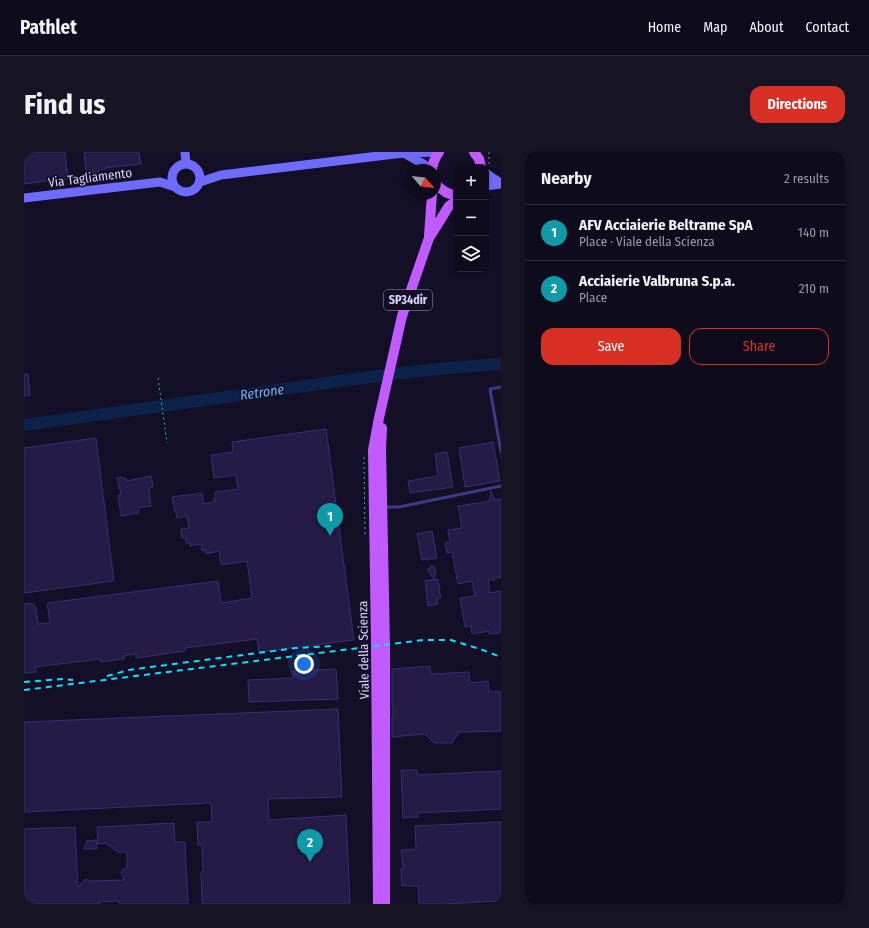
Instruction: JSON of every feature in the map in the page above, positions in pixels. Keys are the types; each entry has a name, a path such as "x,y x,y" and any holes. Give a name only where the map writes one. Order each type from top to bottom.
{"main road":[{"path":"432,164 439,152"},
{"path":"441,190 453,195"},
{"name":"SP34dir","path":"429,238 432,200"},
{"name":"SP34dir","path":"429,238 449,206 453,203"},
{"name":"Viale della Scienza","path":"382,903 373,450 402,316 429,238"},
{"name":"Viale della Scienza","path":"382,903 385,641 381,448 384,396"}],"street":[{"path":"160,182 182,166 185,152"},
{"path":"175,187 172,176 174,171 182,166 191,165 195,168 200,178 403,153 439,152"},
{"path":"403,153 423,164"},
{"path":"482,162 494,180 501,183"},
{"name":"Via Tagliamento","path":"24,198 160,182 187,192 196,188 200,178"},
{"path":"489,185 501,183"}],"lane":[{"path":"501,387 490,389 501,452"},
{"path":"382,508 399,507 501,486"}],"path":[{"path":"482,162 489,163 489,152"},
{"path":"158,378 167,443"}],"building":[{"path":"24,152 65,152 68,178 24,184"},
{"path":"84,152 139,152 141,164 105,168 106,169 98,170 99,172 93,173 93,171 86,172"},
{"path":"28,374 30,395 24,396 24,375"},
{"path":"326,429 354,640 259,652 257,639 185,648 185,651 136,658 136,654 124,656 124,659 101,662 100,659 35,667 36,672 24,673 24,604 32,603 34,605 36,608 38,624 50,623 47,603 218,581 221,603 252,598 247,561 221,565 219,551 206,554 205,550 202,551 201,544 190,546 190,543 186,543 186,538 182,538 181,529 189,528 187,516 177,518 172,497 202,493 204,504 214,502 214,498 216,498 215,492 238,489 236,475 214,478 212,464 211,455 233,452 232,442"},
{"path":"96,438 114,581 24,593 24,448"},
{"path":"493,442 500,481 465,487 459,448"},
{"path":"447,452 453,487 410,493 408,481 438,476 435,454"},
{"path":"151,476 153,487 149,488 151,506 138,508 139,513 121,516 118,495 121,495 117,478 123,477 124,479 126,478 127,481"},
{"path":"491,491 495,500 501,499 501,577 494,578 495,580 488,580 490,593 501,591 501,628 500,633 489,634 489,631 472,634 471,626 465,627 460,598 475,596 472,581 458,584 452,552 447,553 445,543 450,542 448,530 462,528 458,506 490,501"},
{"path":"432,531 437,558 422,560 417,534"},
{"path":"431,566 435,567 436,570 434,579 428,571"},
{"path":"438,579 441,598 437,599 438,604 428,606 425,581"},
{"path":"430,666 431,674 469,672 470,683 488,681 489,692 501,691 501,731 459,732 452,743 434,743 425,734 392,737 392,669"},
{"path":"336,669 338,699 249,702 248,680 293,678 293,671"},
{"path":"338,709 342,797 268,799 269,820 346,815 350,904 202,904 202,845 198,845 197,822 212,822 211,803 24,812 24,722"},
{"path":"401,770 417,770 417,775 501,771 501,809 418,813 418,817 403,818"},
{"path":"501,822 501,901 419,904 418,886 402,886 401,869 403,869 401,850 416,849 415,826"},
{"path":"174,823 175,842 185,842 188,904 119,904 119,901 99,902 99,904 24,904 24,829 75,827 78,887 86,879 89,881 124,880 121,872 127,868 127,852 117,852 112,847 107,845 107,843 98,844 97,827"},
{"path":"87,840 96,840 97,849 84,849"}],"waterway":[{"name":"Retrone","path":"24,425 375,376 501,364"}],"railway":[{"path":"24,690 423,640 451,640 501,657"},
{"path":"107,676 129,670 151,667 296,648 333,646"},
{"path":"24,682 62,679 73,680"}],"place":[{"name":"AFV Acciaierie Beltrame SpA","path":"330,536"},
{"name":"Acciaierie Valbruna S.p.a.","path":"310,862"}]}
